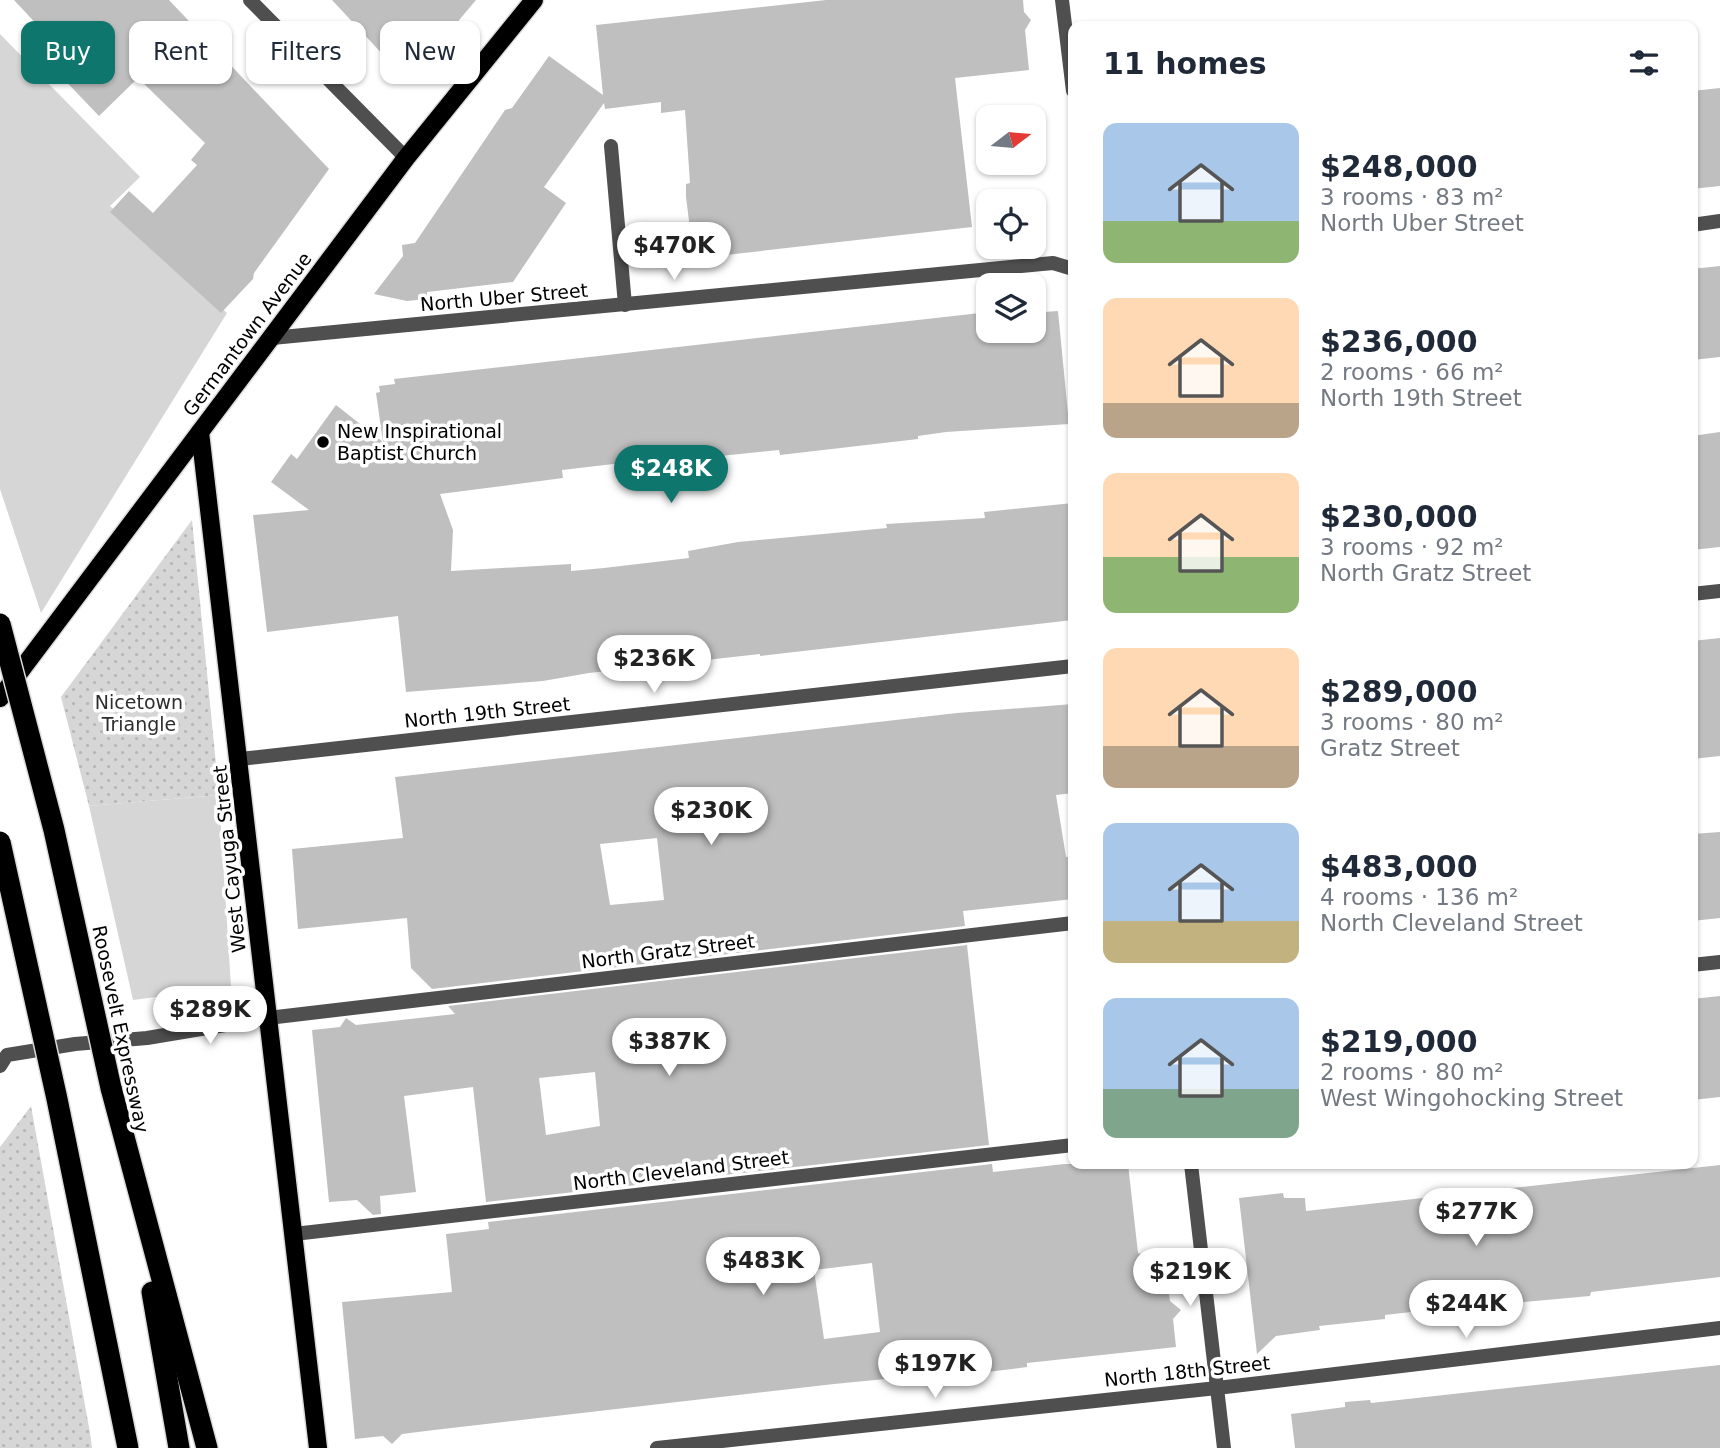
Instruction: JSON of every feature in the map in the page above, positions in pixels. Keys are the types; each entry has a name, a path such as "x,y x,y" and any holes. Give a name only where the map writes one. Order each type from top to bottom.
{"highway":[{"name":"Roosevelt Expressway","path":"0,624 54,830 111,1087 179,1448"},
{"path":"0,842 57,1099 128,1448"},
{"path":"111,1087 207,1448"}],"main road":[{"name":"Germantown Avenue","path":"0,698 405,158 534,0"},
{"name":"West Cayuga Street","path":"200,432 318,1448"}],"street":[{"path":"250,0 405,158"},
{"path":"1062,0 1068,50"},
{"path":"611,146 625,305"},
{"path":"1698,224 1720,221"},
{"name":"North Uber Street","path":"272,338 1053,263 1068,268"},
{"path":"1698,593 1720,591"},
{"name":"North 19th Street","path":"240,759 1068,667"},
{"name":"North Gratz Street","path":"0,1066 7,1055 75,1044 147,1038 268,1018 1068,924"},
{"path":"1698,964 1720,962"},
{"name":"North Cleveland Street","path":"294,1234 1068,1146"},
{"path":"1193,1169 1224,1448"},
{"name":"North 18th Street","path":"657,1448 770,1441 1720,1328"}],"green space":[{"path":"0,34 21,55 21,84 49,84 140,177 110,206 227,313 41,613 0,489"},
{"name":"Nicetown Triangle","path":"192,520 219,795 89,806 61,697"},
{"path":"219,795 231,987 133,1000 89,806"},
{"path":"31,1106 92,1448 0,1448 0,1147"}],"building":[{"path":"14,0 169,0 189,21 129,21 129,84 132,84 99,116 68,84 115,84 115,21 34,21"},
{"path":"332,0 476,0 458,21 380,21 380,51 366,36 366,21 352,21"},
{"path":"826,0 1023,0 1024,12 1031,20 1025,30 1029,70 955,78 972,227 708,257 707,251 693,253 686,197 686,184 690,183 685,110 661,113 661,102 605,109 604,103 544,187 566,203 513,282 427,292 427,299 407,301 374,294 403,256 402,245 415,243 505,110 512,108 549,56 603,95 596,25"},
{"path":"232,67 329,169 254,273 253,279 221,313 110,212 129,191 153,213 197,165 191,160 205,143 144,84 232,84"},
{"path":"1720,88 1720,186 1698,188 1698,90"},
{"path":"1720,266 1720,357 1698,359 1698,268"},
{"path":"1058,311 1068,424 946,432 918,436 918,439 780,455 779,450 720,456 720,460 699,465 642,472 641,465 623,467 622,463 562,470 563,478 440,494 453,530 451,571 571,564 571,571 604,568 689,558 688,551 738,542 887,528 886,524 985,518 984,512 1068,504 1068,621 589,673 543,681 406,692 398,616 267,632 253,515 309,510 271,482 291,454 297,459 336,405 383,442 376,393 380,392 379,386 395,384 394,379 976,313 976,343 1046,343 1046,312"},
{"path":"1720,432 1720,547 1698,549 1698,435"},
{"path":"1720,638 1720,756 1698,758 1698,640"},
{"path":"1068,704 1068,794 1056,795 1068,857 1068,900 963,911 965,926 432,989 411,968 407,918 298,929 292,849 403,838 395,777 957,713","holes":["657,838 664,900 610,905 600,844"]},
{"path":"1720,832 1720,918 1698,920 1698,834"},
{"path":"967,945 989,1145 486,1202 473,1087 404,1096 416,1192 380,1196 381,1214 373,1215 357,1200 329,1202 312,1030 340,1027 346,1018 356,1025 455,1014 448,1006","holes":["595,1072 600,1126 546,1135 539,1078"]},
{"path":"1720,996 1720,1097 1698,1099 1698,998"},
{"path":"992,1164 993,1172 1064,1164 1068,1164 1068,1169 1129,1169 1138,1253 1164,1262 1170,1301 1181,1310 1173,1319 1176,1347 1027,1363 1027,1367 979,1373 978,1370 834,1384 434,1430 402,1434 392,1444 383,1436 355,1439 342,1302 452,1292 446,1234 489,1229 488,1222","holes":["872,1263 880,1332 824,1339 814,1270"]},
{"path":"1720,1165 1720,1277 1591,1292 1590,1296 1385,1315 1385,1319 1319,1326 1320,1330 1276,1336 1257,1354 1239,1198 1283,1193 1284,1198 1305,1198 1306,1211"},
{"path":"1720,1365 1720,1448 1295,1448 1291,1414 1345,1407 1345,1402 1370,1400 1371,1403"}],"place":[{"name":"New Inspirational Baptist Church","path":"323,442"}]}
